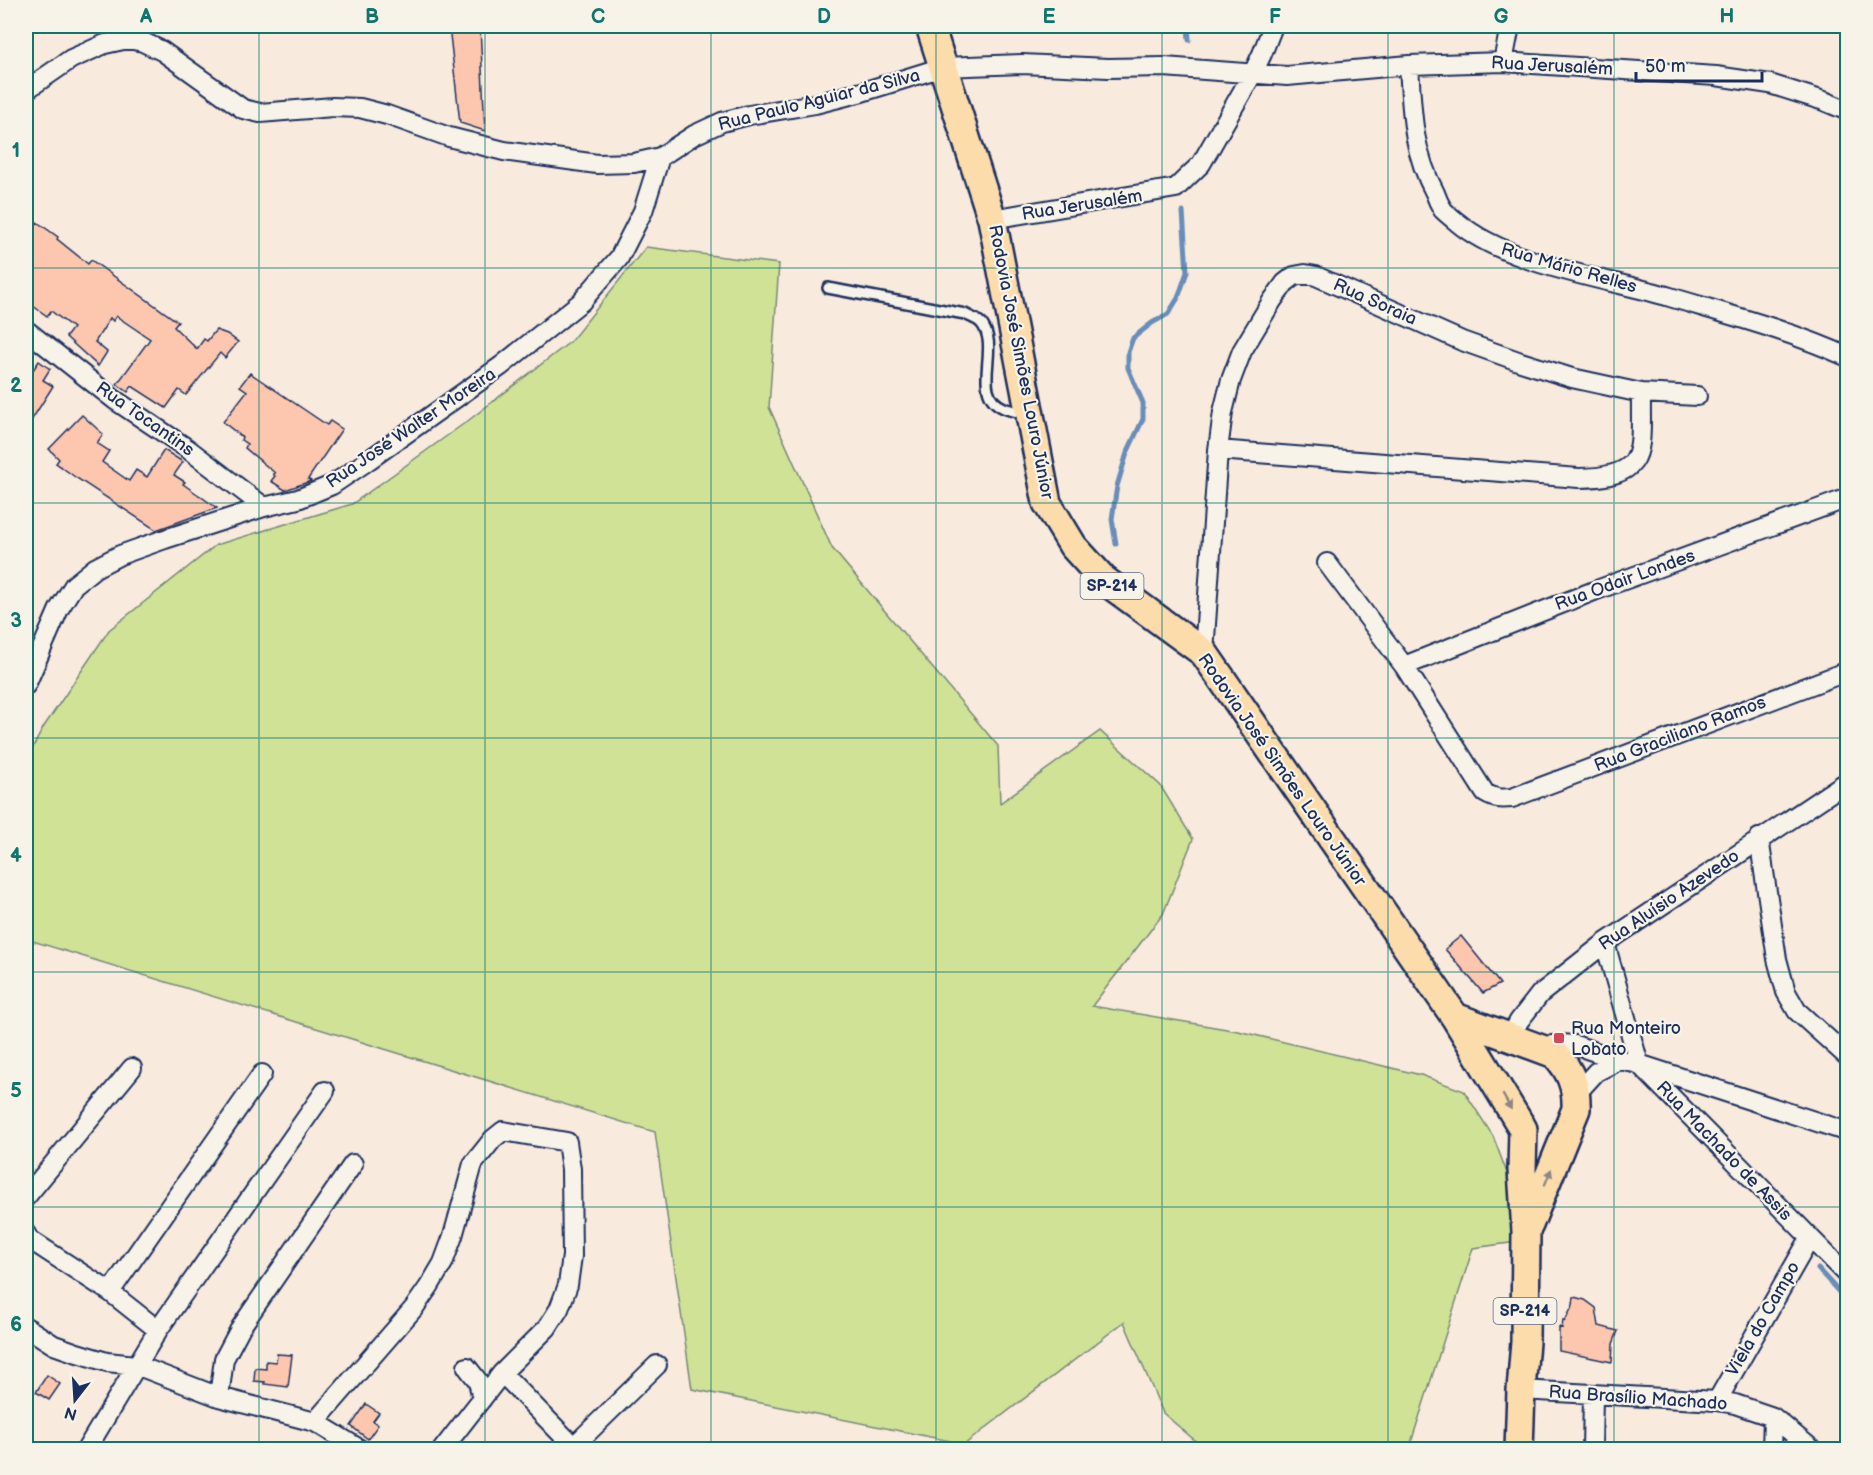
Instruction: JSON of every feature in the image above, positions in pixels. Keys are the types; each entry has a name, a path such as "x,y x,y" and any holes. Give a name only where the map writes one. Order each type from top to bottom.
{"main road":[{"name":"Rodovia José Simões Louro Júnior","path":"932,29 992,219 1047,503 1073,546 1104,580 1204,654 1455,1017 1523,1129"},
{"path":"1455,1017 1539,1047 1555,1054 1565,1065 1572,1079 1576,1102 1567,1124 1558,1132 1548,1136 1523,1129"},
{"path":"1492,1076 1499,1056 1510,1038"},
{"name":"SP-214","path":"1526,1232 1576,1102"},
{"name":"SP-214","path":"1519,1449 1525,1342 1526,1232 1522,1170 1523,1129"}],"street":[{"path":"1252,73 1273,26"},
{"path":"1503,62 1510,26"},
{"name":"Rua Paulo Aguiar da Silva","path":"26,90 71,59 105,44 128,39 144,42 162,51 243,109 260,113 333,107 360,108 449,137 504,151 597,164 634,164 660,157 694,135 722,122 815,104 943,67"},
{"name":"Rua Jerusalém","path":"943,67 1022,64 1108,68 1164,67 1287,76 1409,65 1503,62 1716,76 1770,84 1848,111"},
{"name":"Rua Mário Relles","path":"1409,65 1412,128 1419,159 1444,210 1469,232 1494,246 1539,262 1712,310 1789,334 1848,357"},
{"name":"Rua Jerusalém","path":"992,219 1176,188 1201,164 1252,73"},
{"name":"Rua José Walter Moreira","path":"26,685 60,609 74,585 95,568 120,555 264,507 298,499 332,485 501,366 581,302 619,258 643,211 660,157"},
{"name":"Rua Soraia","path":"1204,654 1218,450 1223,412 1231,380 1242,351 1272,301 1285,283 1294,276 1305,274 1316,276 1462,341 1572,378 1641,393 1697,396"},
{"name":"Rua Tocantins","path":"26,330 115,400 188,449 264,507"},
{"path":"1218,450 1598,478 1626,470 1634,462 1638,454 1641,393"},
{"name":"Rua Odair Londes","path":"1404,666 1594,591 1848,498"},
{"path":"1327,563 1404,666"},
{"name":"Rua Graciliano Ramos","path":"1404,666 1485,792 1494,798 1502,799 1512,798 1848,671"},
{"name":"Rua Aluísio Azevedo","path":"1510,1038 1519,1021 1540,994 1605,943 1759,838 1848,781"},
{"path":"1759,838 1777,959 1786,992 1797,1011 1848,1057"},
{"name":"Rua Machado de Assis","path":"1605,943 1639,1064 1848,1276"},
{"path":"1539,1047 1560,1044 1575,1045 1848,1132"},
{"path":"1576,1102 1596,1072 1619,1060"},
{"path":"26,1197 132,1068"},
{"path":"110,1292 262,1074"},
{"path":"86,1449 158,1329 325,1091"},
{"path":"315,1422 414,1308 430,1285 443,1263 453,1236 473,1164 493,1139 503,1131 567,1142 571,1169 572,1256 568,1285 559,1309 547,1328 502,1373 442,1449"},
{"path":"219,1397 224,1359 240,1327 352,1164"},
{"path":"26,1234 29,1239 110,1292 158,1329"},
{"name":"Viela do Campo","path":"1717,1401 1810,1238"},
{"path":"26,1327 54,1345 74,1352 107,1362 136,1365 219,1397 315,1422 361,1449"},
{"path":"502,1373 576,1448 657,1365"},
{"path":"467,1367 478,1381 482,1399"},
{"name":"Rua Brasílio Machado","path":"1521,1389 1735,1404 1773,1418 1813,1449"},
{"path":"1592,1449 1593,1395"},
{"path":"1772,1449 1773,1418"}],"lane":[{"path":"828,288 965,314 980,321 988,334 987,387 994,402 1005,409 1030,414"}],"green space":[{"path":"646,247 779,264 769,407 832,548 998,746 1000,803 1100,731 1160,785 1193,839 1163,914 1092,1006 1238,1031 1421,1075 1464,1091 1493,1136 1516,1197 1517,1242 1473,1248 1409,1449 1205,1449 1163,1413 1124,1322 965,1444 692,1389 655,1132 26,939 26,761 43,728 109,630 216,545 352,504 469,420 570,342"}],"building":[{"path":"449,26 480,26 485,131 460,123"},
{"path":"37,222 88,264 91,260 178,322 174,327 197,349 204,339 207,341 216,330 238,342 225,358 220,353 186,395 179,390 166,408 132,386 128,392 117,384 150,339 116,316 113,321 110,318 95,342 107,352 98,366 66,337 73,328 51,311 47,316 33,306 26,316 26,238"},
{"path":"39,361 50,369 43,380 53,386 26,429 26,366 33,370"},
{"path":"250,373 327,425 330,421 342,429 308,479 311,481 285,490 271,481 275,473 245,448 247,444 241,440 242,437 223,422 247,391 240,386"},
{"path":"82,415 103,434 97,443 109,451 102,462 129,481 136,470 147,477 164,450 183,462 174,475 217,508 156,530 75,477 56,463 59,459 49,449"},
{"path":"1461,936 1500,984 1483,993 1445,949"},
{"path":"1574,1297 1585,1300 1596,1308 1599,1326 1618,1331 1613,1344 1612,1362 1559,1351 1559,1327 1562,1328 1563,1320 1565,1321 1573,1305"},
{"path":"277,1354 292,1355 288,1387 254,1381 255,1368 266,1369 266,1361 276,1362"},
{"path":"47,1375 60,1384 49,1400 36,1392"},
{"path":"366,1404 379,1413 373,1421 378,1425 368,1439 351,1426"}],"waterway":[{"path":"1188,26 1189,40"},
{"path":"1116,544 1112,519 1117,486 1127,453 1143,419 1143,403 1128,368 1128,352 1133,338 1168,314 1178,298 1187,272 1183,212"},
{"path":"1818,1269 1848,1302"}],"place":[{"name":"Rua Monteiro Lobato","path":"1559,1038"}]}
